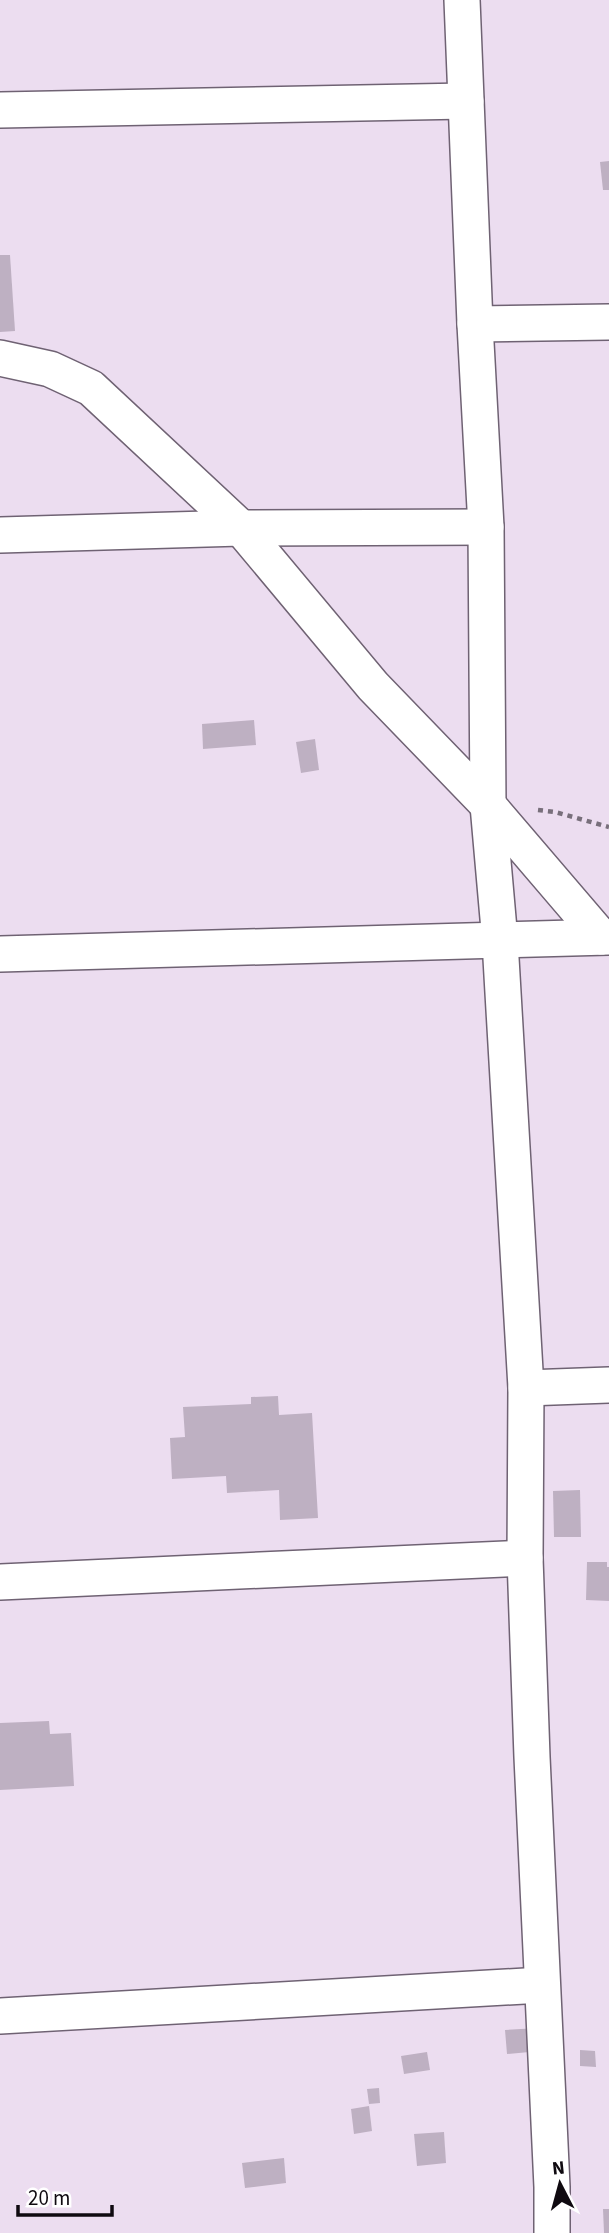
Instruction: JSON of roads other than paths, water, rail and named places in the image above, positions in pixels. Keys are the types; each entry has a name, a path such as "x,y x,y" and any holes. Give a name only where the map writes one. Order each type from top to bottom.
{"street":[{"path":"462,0 486,527 488,806 500,941 526,1388 525,1558 552,2233"},
{"path":"0,110 466,101"},
{"path":"475,324 609,322"},
{"path":"0,358 50,369 91,388 241,528 373,686 488,806 605,937"},
{"path":"0,535 241,528 486,527"},
{"path":"0,954 605,937"},
{"path":"526,1388 609,1385"},
{"path":"0,1583 525,1558"},
{"path":"0,2017 542,1985"}]}
